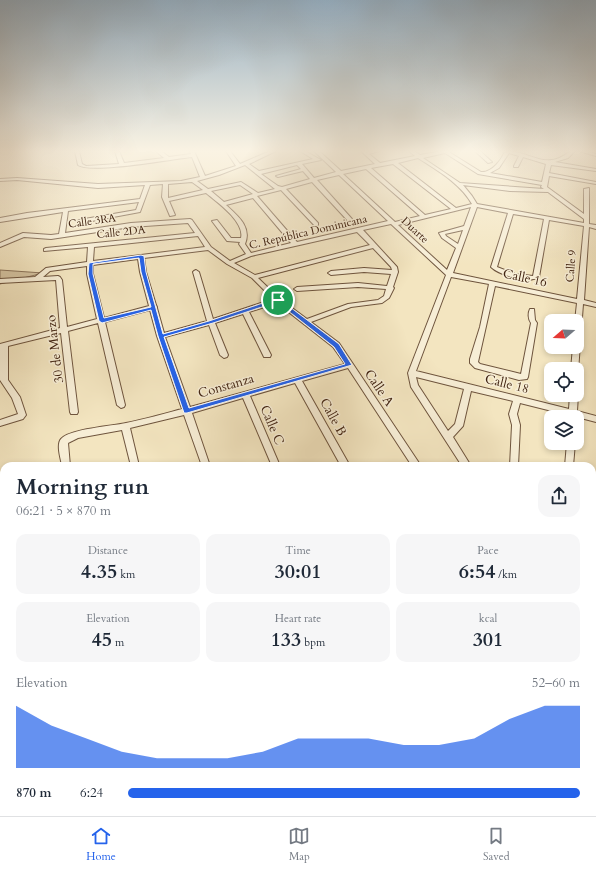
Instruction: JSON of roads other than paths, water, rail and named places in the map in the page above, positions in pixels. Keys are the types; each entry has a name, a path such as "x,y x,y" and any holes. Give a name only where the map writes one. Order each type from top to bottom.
{"street":[{"path":"81,221 138,211 146,189"},
{"path":"165,189 166,200 172,215"},
{"path":"205,189 233,214 244,232 242,245 249,255"},
{"path":"166,200 215,189"},
{"path":"249,189 256,195 295,244"},
{"path":"223,204 278,189"},
{"path":"283,189 316,224"},
{"path":"321,189 350,220"},
{"name":"Duarte","path":"356,189 448,274"},
{"path":"392,189 424,217"},
{"path":"429,189 454,209"},
{"path":"463,189 472,198 475,205 412,373 414,386 464,462"},
{"path":"514,189 547,191 587,218"},
{"name":"Calle 9","path":"579,314 585,225 587,218 587,189"},
{"path":"0,220 142,200"},
{"path":"475,205 596,227"},
{"name":"C. República Dominicana","path":"229,263 249,255 295,244 475,205"},
{"path":"62,235 66,210"},
{"path":"511,212 494,267 500,272 530,278 536,277 546,218"},
{"name":"Calle 3RA","path":"0,246 24,235 42,238 131,226 189,221"},
{"name":"Calle A","path":"189,221 209,248 229,263 254,276 278,300 336,345 414,462"},
{"path":"215,221 229,240 243,240"},
{"path":"459,247 444,237 442,233 467,227"},
{"path":"307,322 350,305 383,301 387,298 395,272 392,264 359,230"},
{"name":"Calle 2DA","path":"46,250 198,234"},
{"path":"90,245 90,274 121,405"},
{"path":"254,276 375,246"},
{"path":"0,281 35,280 48,269 209,248"},
{"path":"141,256 143,272 161,336 205,462"},
{"path":"330,273 364,270 395,272"},
{"path":"196,272 211,322 224,355"},
{"name":"Calle 16","path":"448,274 596,305"},
{"name":"30 de Marzo","path":"35,280 58,278 60,284 74,412"},
{"path":"492,283 483,327 474,359 474,363 478,366 524,377 534,323 532,320 532,310"},
{"path":"297,289 358,285 391,288"},
{"path":"161,336 211,322 278,300"},
{"path":"0,423 20,417 22,413 16,397 4,380 2,345 154,308"},
{"path":"245,311 267,355"},
{"name":"Constanza","path":"65,462 63,445 64,441 76,435 125,426 187,411 349,365"},
{"name":"Calle 18","path":"412,373 555,410"},
{"name":"Calle B","path":"297,380 344,462"},
{"path":"448,436 459,426 468,387"},
{"name":"Calle C","path":"245,394 274,462"},
{"path":"514,462 516,425 514,414 517,399"},
{"name":"Calle 18","path":"584,417 596,419"},
{"path":"125,426 134,462"},
{"path":"570,462 571,450"}]}
